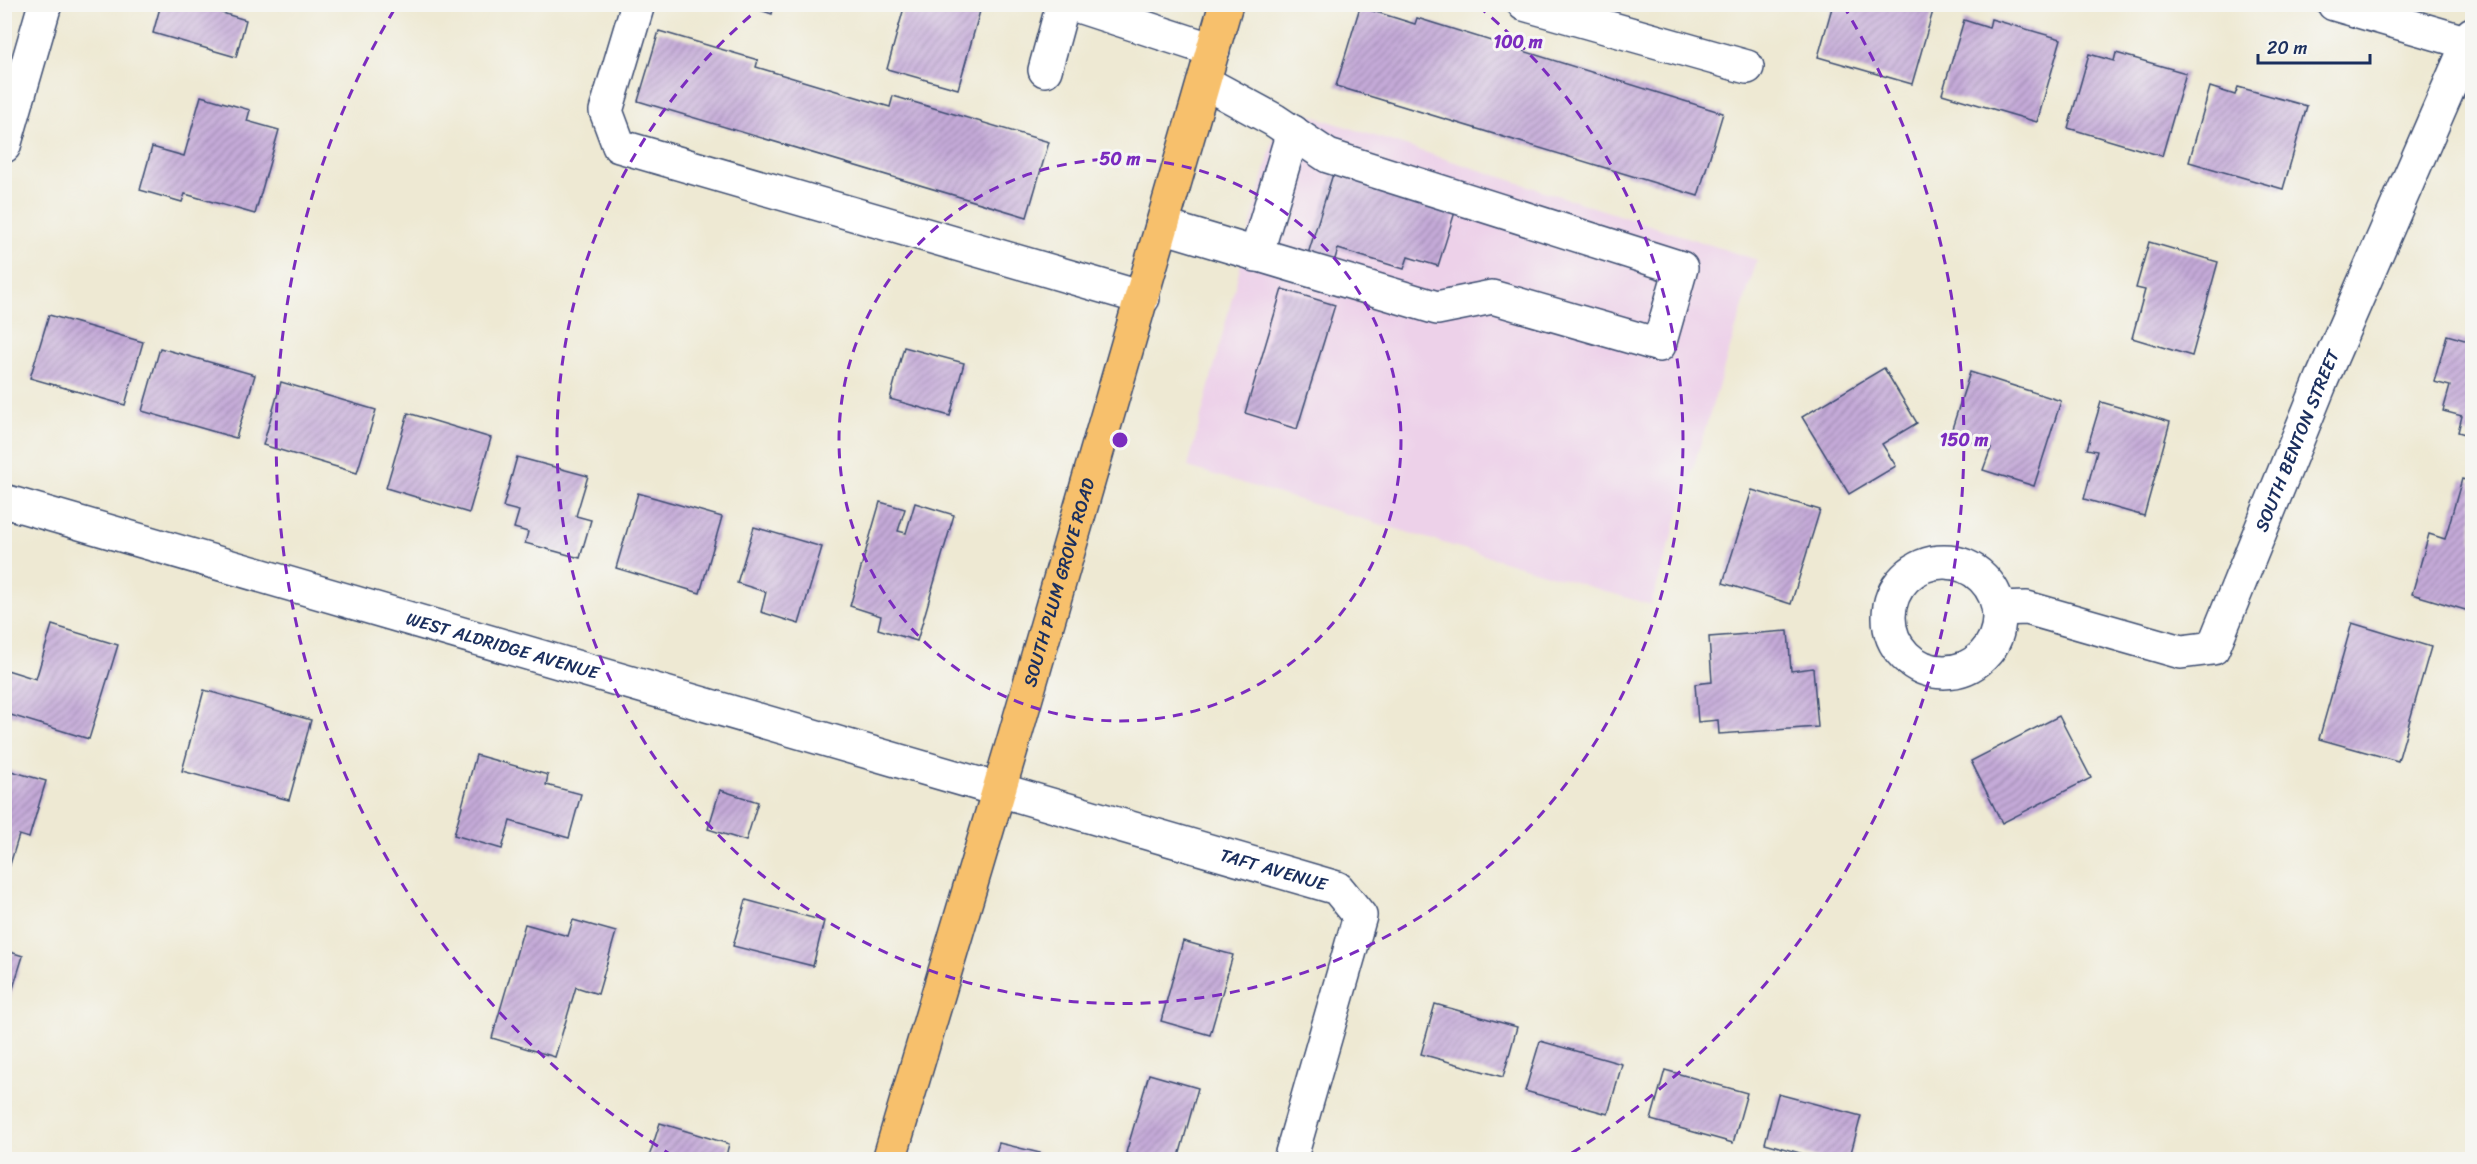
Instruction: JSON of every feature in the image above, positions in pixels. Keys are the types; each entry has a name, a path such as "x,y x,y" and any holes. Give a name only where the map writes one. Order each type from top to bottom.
{"main road":[{"name":"SOUTH PLUM GROVE ROAD","path":"889,1160 1143,298 1226,4"}],"street":[{"path":"4,146 45,4"},
{"path":"638,4 606,111 619,146 1143,298"},
{"path":"1045,70 1063,4"},
{"path":"1072,4 1213,50"},
{"path":"1524,4 1747,67"},
{"path":"2334,4 2471,40"},
{"name":"SOUTH BENTON STREET","path":"1999,609 2027,608 2181,652 2213,648 2322,379 2471,40"},
{"path":"1162,226 1437,308 1492,297 1659,345 1681,268 1328,156 1293,132 1204,82"},
{"path":"1256,255 1293,132"},
{"name":"WEST ALDRIDGE AVENUE","path":"4,501 999,789"},
{"name":"TAFT AVENUE","path":"999,789 1337,888 1360,916 1290,1160"}],"shaded area":[{"path":"1282,106 1757,260 1651,605 1188,467"}],"building":[{"path":"161,4 224,4 222,13 246,20 236,57 153,33"},
{"path":"742,4 774,4 772,14"},
{"path":"905,4 982,4 958,89 887,69"},
{"path":"1833,4 1935,4 1912,84 1818,57"},
{"path":"1360,7 1415,24 1417,18 1723,113 1698,196 1336,86"},
{"path":"1991,19 2061,39 2037,122 1942,94 1964,20 1989,28"},
{"path":"659,31 758,60 756,67 890,107 893,96 1049,142 1027,217 638,101"},
{"path":"2116,53 2186,73 2162,156 2068,128 2089,54 2114,61"},
{"path":"2210,87 2235,95 2238,87 2307,106 2283,189 2189,162"},
{"path":"201,96 250,110 247,121 279,130 255,214 185,194 182,202 140,190 152,147 184,156"},
{"path":"1333,174 1455,212 1438,266 1408,257 1404,269 1338,249 1334,262 1308,254"},
{"path":"2149,242 2218,262 2192,356 2132,338 2145,290 2136,288"},
{"path":"1282,289 1335,305 1297,429 1245,413"},
{"path":"49,315 143,342 125,405 30,378"},
{"path":"2447,335 2472,342 2472,436 2458,432 2462,416 2443,411 2450,386 2434,382"},
{"path":"904,347 964,363 950,416 890,399"},
{"path":"160,348 255,375 236,438 142,411"},
{"path":"1884,368 1917,423 1882,444 1896,466 1849,494 1802,417"},
{"path":"1970,372 2061,401 2034,486 1983,470 1991,448 1950,435"},
{"path":"281,382 376,410 357,473 263,445"},
{"path":"2101,402 2170,422 2144,516 2084,499 2097,451 2087,449"},
{"path":"408,413 491,438 469,513 386,488"},
{"path":"517,457 588,476 576,516 591,520 580,558 525,543 528,532 514,528 519,511 503,507"},
{"path":"2462,479 2472,482 2472,612 2412,594 2429,534 2445,539"},
{"path":"1752,490 1820,510 1791,604 1723,583"},
{"path":"638,493 722,517 700,593 616,568"},
{"path":"880,502 905,509 898,531 906,533 915,503 954,515 917,641 878,629 881,616 850,606"},
{"path":"754,527 822,547 799,624 761,612 766,592 737,583"},
{"path":"2352,623 2431,647 2398,761 2319,739"},
{"path":"52,625 118,645 89,739 4,713 4,669 36,679"},
{"path":"1788,631 1791,671 1813,668 1818,727 1719,734 1718,720 1698,722 1695,684 1712,682 1709,637"},
{"path":"204,690 311,720 289,800 182,771"},
{"path":"2059,716 2091,778 2002,823 1971,761"},
{"path":"476,755 548,775 546,785 581,794 569,838 510,821 502,849 454,835"},
{"path":"4,769 46,781 29,838 19,835 9,868 4,867"},
{"path":"720,790 758,802 746,841 708,829"},
{"path":"746,900 824,921 813,966 733,946"},
{"path":"573,920 616,932 598,994 576,987 555,1057 492,1038 525,924 568,936"},
{"path":"1183,941 1233,955 1210,1035 1161,1021"},
{"path":"4,950 23,956 5,1014 4,1014"},
{"path":"1435,1004 1517,1027 1503,1077 1421,1054"},
{"path":"1540,1041 1622,1064 1608,1114 1525,1091"},
{"path":"1665,1070 1747,1093 1733,1143 1651,1120"},
{"path":"1149,1074 1198,1088 1178,1160 1147,1160 1126,1153"},
{"path":"1778,1094 1861,1116 1849,1160 1824,1160 1765,1143"},
{"path":"660,1123 729,1144 725,1160 648,1160"},
{"path":"999,1143 1040,1153 1038,1160 994,1160"}]}
